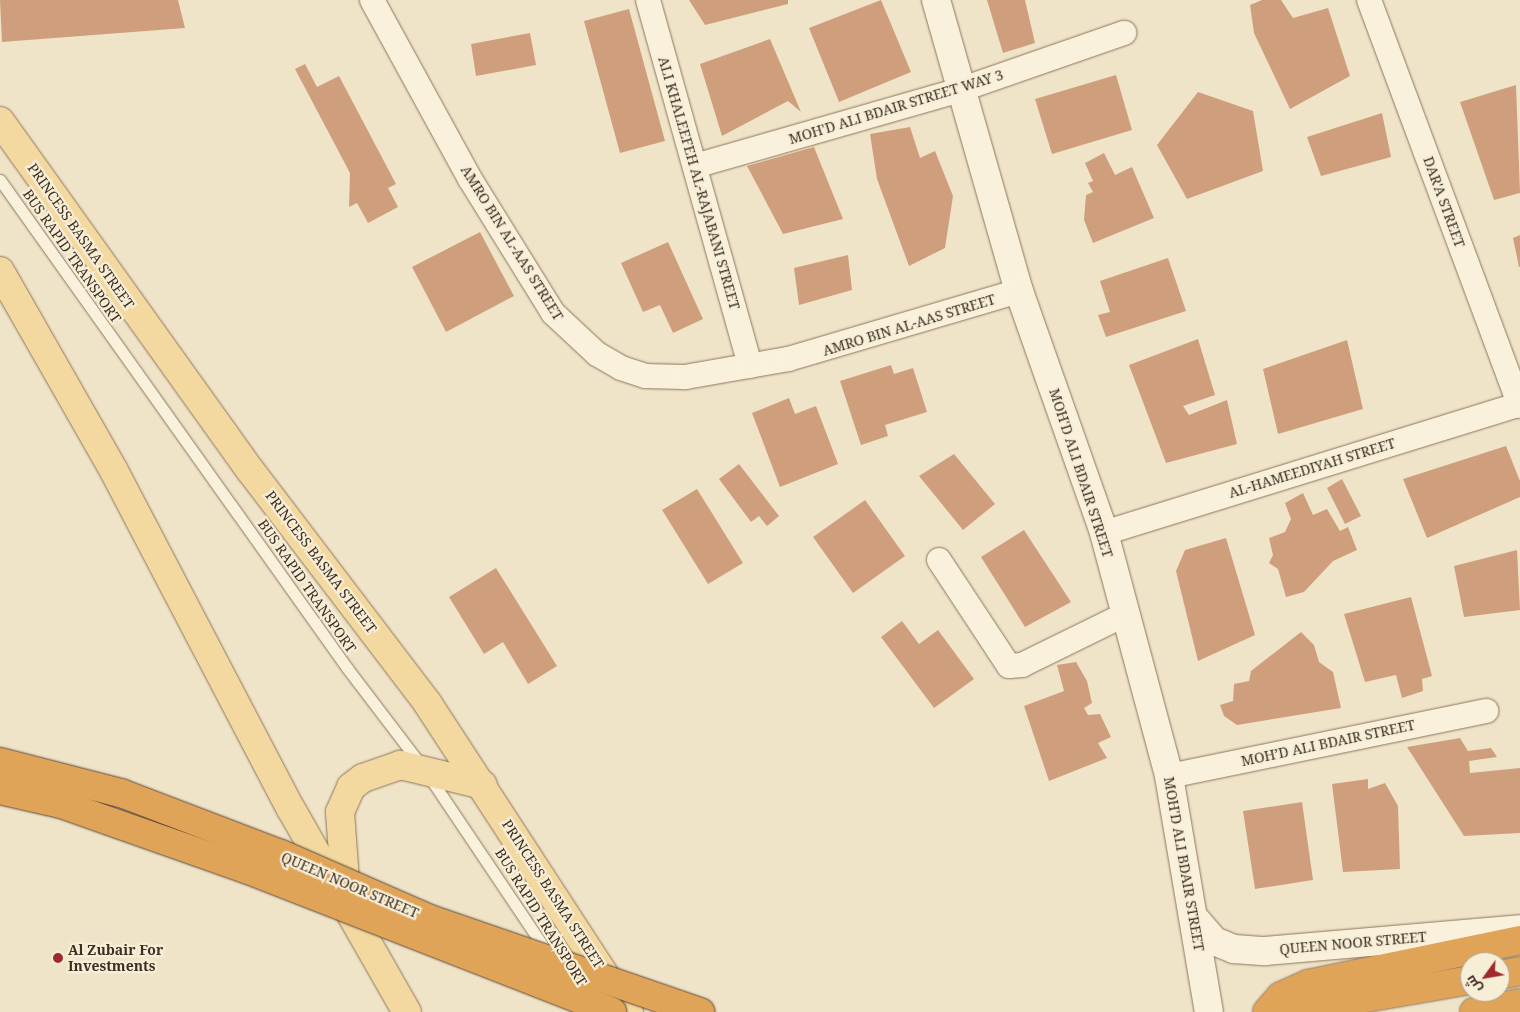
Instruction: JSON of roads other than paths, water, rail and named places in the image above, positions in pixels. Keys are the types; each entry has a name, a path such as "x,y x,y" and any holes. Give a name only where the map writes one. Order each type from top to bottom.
{"highway":[{"name":"QUEEN NOOR STREET","path":"0,762 121,793 280,854 430,919 700,1012"},
{"name":"QUEEN NOOR STREET","path":"0,790 61,804 246,869 612,1012"},
{"path":"1267,1012 1281,996 1308,984 1520,940"},
{"path":"1285,1012 1460,982"},
{"path":"1474,1012 1520,1003"}],"main road":[{"name":"PRINCESS BASMA STREET","path":"0,121 250,470 428,704 483,785 629,1012"},
{"path":"0,271 114,471 291,809 347,904 406,1012"},
{"path":"347,904 339,831 344,799 372,772 400,765 424,768 483,785"}],"street":[{"name":"AMRO BIN AL-AAS STREET","path":"372,0 474,186 554,313 573,335 621,368 644,376 685,377 750,366 830,350 1019,291"},
{"name":"ALI KHALEEFEH AL-RAJABANI STREET","path":"648,0 750,366"},
{"name":"MOH'D ALI BDAIR STREET","path":"936,0 960,90 1019,291 1104,533 1124,615 1170,776 1196,920 1209,1012"},
{"name":"DAR'A STREET","path":"1369,0 1520,405"},
{"name":"MOH'D ALI BDAIR STREET WAY 3","path":"695,166 960,90 1124,33"},
{"name":"AL-HAMEEDIYAH STREET","path":"1104,533 1520,405"},
{"path":"939,560 1009,666 1022,665 1124,615"},
{"name":"MOH’D ALI BDAIR STREET","path":"1170,776 1486,711"},
{"name":"QUEEN NOOR STREET","path":"1196,920 1214,941 1234,949 1265,952 1520,929"}],"lane":[{"name":"BUS RAPID TRANSPORT","path":"0,180 346,668 424,768 500,878 583,1012"}],"place":[{"name":"Al Zubair For Investments","path":"58,958"}]}
